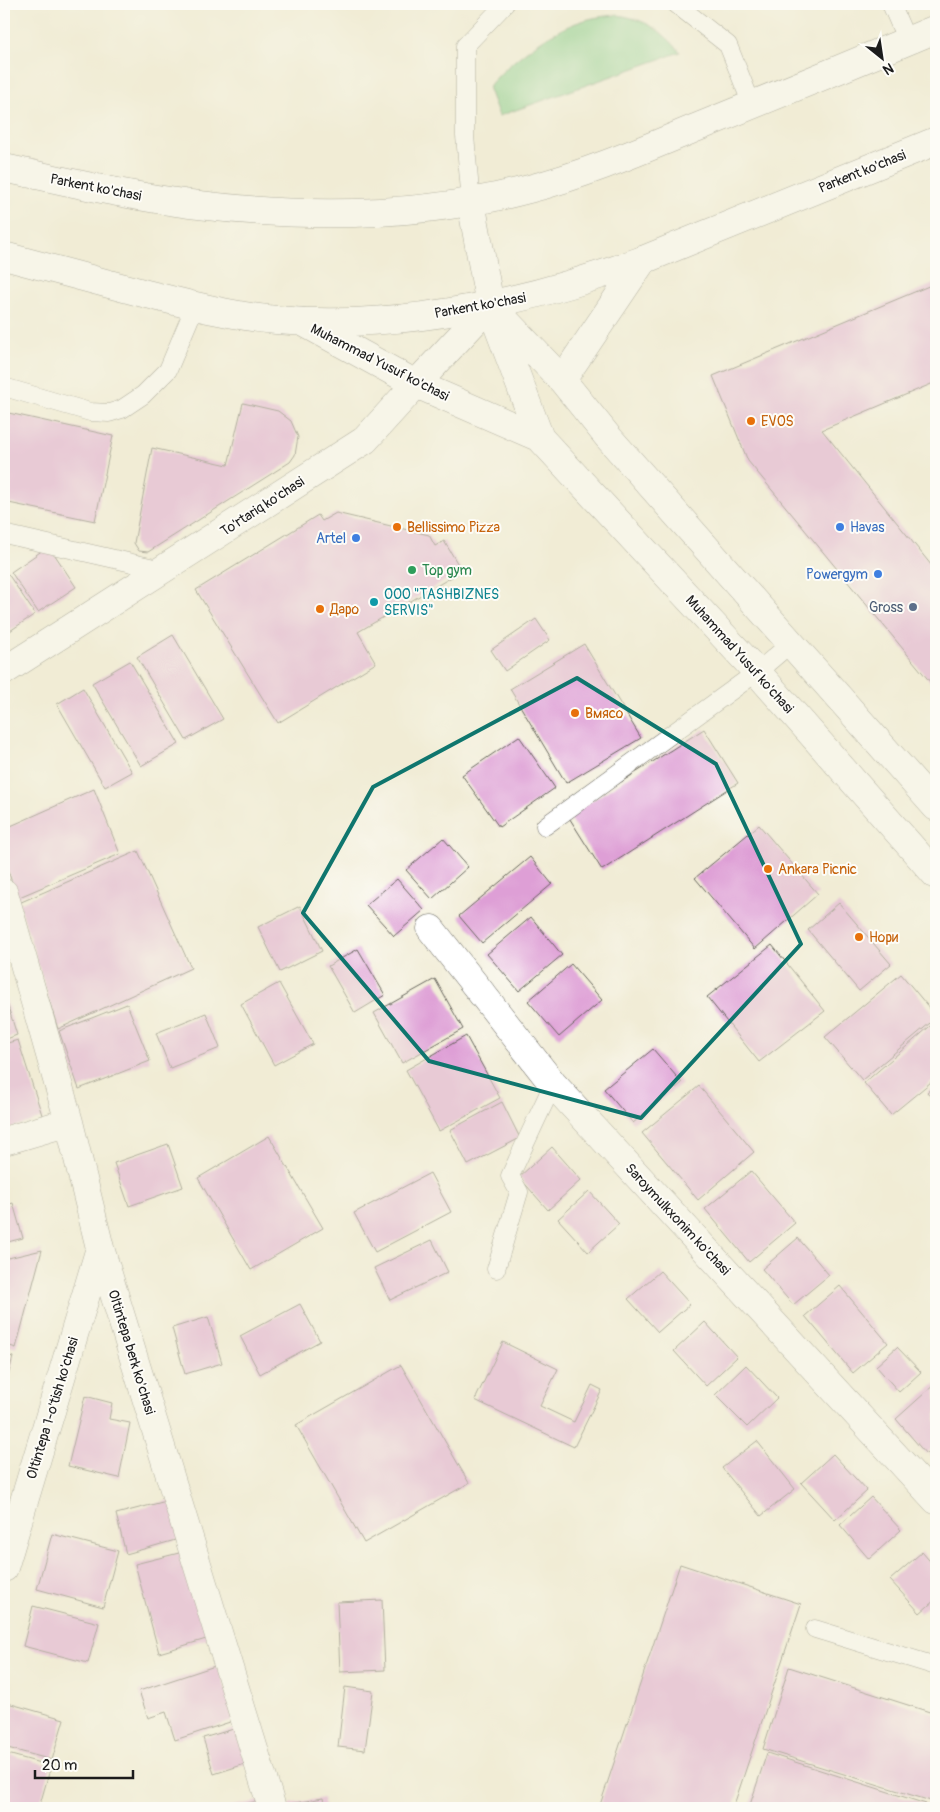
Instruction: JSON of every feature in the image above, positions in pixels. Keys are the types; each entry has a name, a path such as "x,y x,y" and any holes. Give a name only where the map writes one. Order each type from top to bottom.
{"street":[{"name":"Parkent ko'chasi","path":"4,168 103,189 189,204 248,210 352,213 471,202 558,181 620,159 936,29"},
{"name":"Parkent ko'chasi","path":"4,256 195,306 249,317 303,322 341,322 396,318 490,305 561,288 643,260 936,141"},
{"name":"Muhammad Yusuf ko'chasi","path":"471,202 490,305 540,438 757,672 936,875"},
{"path":"562,380 643,260"},
{"path":"490,305 562,380 608,437 936,807"},
{"name":"To'rtariq ko'chasi","path":"4,671 365,440 490,305"},
{"name":"Muhammad Yusuf ko'chasi","path":"303,322 416,384 540,438"},
{"name":"Oltintepa berk ko'chasi","path":"4,893 69,1122 100,1248 272,1808"},
{"name":"Saroymulkxonim ko'chasi","path":"431,929 553,1084 936,1500"},
{"path":"4,1141 69,1122"},
{"name":"Oltintepa 1-o'tish ko'chasi","path":"4,1568 100,1248"}],"lane":[{"path":"471,202 465,136 465,46 505,4"},
{"path":"676,4 728,45 752,105"},
{"path":"891,4 907,41"},
{"path":"4,388 90,412 108,413 122,409 143,395 168,370 195,306"},
{"path":"4,534 163,570"},
{"path":"545,826 757,672 790,644"},
{"path":"496,1269 519,1192 510,1176 553,1084"},
{"path":"816,1629 936,1666"}],"highlighted area":[{"path":"577,678 716,764 801,944 641,1118 429,1061 303,913 373,787"}],"green space":[{"path":"617,15 636,19 652,27 660,32 680,52 499,116 488,87 507,67 531,48 556,32 582,21"}],"building":[{"path":"936,283 936,382 822,430 936,571 936,689 748,461 713,376"},
{"path":"243,403 278,411 291,421 298,437 295,455 290,462 148,552 139,551 134,543 152,448 228,465"},
{"path":"4,412 113,436 95,521 4,502"},
{"path":"336,513 429,535 435,546 444,541 462,571 358,632 376,663 278,723 196,590 318,515 322,521"},
{"path":"49,546 76,587 38,612 11,572"},
{"path":"8,574 35,614 4,635 4,576"},
{"path":"536,619 550,640 505,671 491,650"},
{"path":"173,635 223,719 186,740 137,657"},
{"path":"584,644 641,738 566,783 510,689"},
{"path":"130,661 179,744 141,766 92,683"},
{"path":"83,688 132,772 105,787 57,704"},
{"path":"704,729 738,783 602,870 568,816"},
{"path":"519,736 555,788 499,827 462,775"},
{"path":"94,789 120,854 17,898 4,858 4,829"},
{"path":"759,825 818,894 755,949 695,878"},
{"path":"443,838 468,867 432,899 406,870"},
{"path":"138,851 191,968 58,1029 19,903"},
{"path":"530,857 552,884 482,943 459,916"},
{"path":"397,879 424,910 394,936 366,905"},
{"path":"839,903 891,964 859,991 808,930"},
{"path":"300,906 322,951 280,972 258,927"},
{"path":"531,917 562,955 519,991 487,954"},
{"path":"772,945 825,1011 759,1062 707,997"},
{"path":"358,949 385,995 355,1013 328,966"},
{"path":"571,964 602,1000 559,1037 528,1001"},
{"path":"901,974 936,1018 862,1080 825,1037"},
{"path":"435,979 463,1029 402,1063 374,1013"},
{"path":"279,983 313,1044 274,1065 241,1004"},
{"path":"4,994 17,1035 4,1040"},
{"path":"127,1004 150,1061 79,1089 59,1031"},
{"path":"206,1013 220,1048 170,1068 156,1033"},
{"path":"936,1021 936,1078 891,1115 864,1083"},
{"path":"466,1036 500,1098 439,1131 406,1070"},
{"path":"18,1040 43,1118 4,1130 4,1044"},
{"path":"653,1049 682,1083 633,1123 604,1089"},
{"path":"936,1085 936,1103 927,1092"},
{"path":"699,1086 754,1152 698,1200 642,1133"},
{"path":"502,1102 520,1138 468,1165 450,1130"},
{"path":"269,1136 323,1228 251,1270 198,1178"},
{"path":"168,1144 183,1187 129,1206 114,1163"},
{"path":"552,1147 581,1180 548,1210 519,1177"},
{"path":"751,1171 795,1223 749,1262 705,1209"},
{"path":"430,1173 451,1212 375,1252 354,1213"},
{"path":"589,1191 619,1224 588,1252 558,1219"},
{"path":"13,1203 23,1238 4,1243 4,1206"},
{"path":"798,1238 829,1275 793,1305 762,1269"},
{"path":"432,1240 448,1272 390,1300 374,1268"},
{"path":"42,1250 16,1348 4,1344 4,1259"},
{"path":"660,1271 690,1304 658,1332 628,1299"},
{"path":"840,1286 888,1343 853,1373 805,1316"},
{"path":"300,1304 320,1341 260,1374 240,1336"},
{"path":"208,1317 222,1363 185,1374 172,1328"},
{"path":"705,1322 737,1357 706,1386 674,1351"},
{"path":"503,1342 558,1369 540,1406 574,1422 592,1385 602,1390 574,1447 475,1400"},
{"path":"897,1347 921,1372 899,1392 876,1366"},
{"path":"4,1354 13,1357 4,1391"},
{"path":"401,1365 469,1483 364,1543 296,1425"},
{"path":"746,1365 777,1398 747,1427 715,1395"},
{"path":"936,1383 936,1445 926,1454 896,1419"},
{"path":"85,1396 112,1403 109,1419 130,1423 119,1478 68,1466"},
{"path":"757,1441 795,1489 761,1516 722,1468"},
{"path":"936,1448 936,1463 929,1455"},
{"path":"833,1454 867,1491 835,1520 801,1483"},
{"path":"871,1497 901,1530 869,1559 840,1525"},
{"path":"174,1499 186,1537 126,1554 116,1514"},
{"path":"52,1534 118,1551 103,1607 37,1589"},
{"path":"187,1551 213,1637 159,1653 135,1564"},
{"path":"922,1552 936,1568 936,1599 920,1613 890,1580"},
{"path":"680,1564 801,1604 733,1808 599,1808"},
{"path":"382,1600 385,1670 340,1672 337,1602"},
{"path":"33,1606 99,1623 88,1663 23,1646"},
{"path":"218,1665 236,1720 175,1740 166,1712 148,1718 139,1691"},
{"path":"789,1667 936,1714 936,1796 934,1802 763,1749"},
{"path":"345,1687 373,1691 365,1750 338,1747"},
{"path":"4,1702 64,1719 52,1760 4,1747"},
{"path":"237,1728 248,1763 214,1774 203,1738"},
{"path":"4,1753 51,1766 39,1808 4,1808"},
{"path":"767,1753 926,1804 925,1808 749,1808"},
{"path":"323,1798 325,1808 290,1808 289,1804"},
{"path":"264,1800 266,1808 228,1808 228,1807"}],"place":[{"name":"EVOS","path":"751,421"},
{"name":"Bellissimo Pizza","path":"397,527"},
{"name":"Havas","path":"840,527"},
{"name":"Artel","path":"356,538"},
{"name":"Top gym","path":"412,570"},
{"name":"Powergym","path":"878,574"},
{"name":"ООО \"TASHBIZNES SERVIS\"","path":"374,602"},
{"name":"Gross","path":"913,607"},
{"name":"Даро","path":"320,609"},
{"name":"Вмясо","path":"575,713"},
{"name":"Ankara Picnic","path":"768,869"},
{"name":"Нори","path":"859,937"}]}
